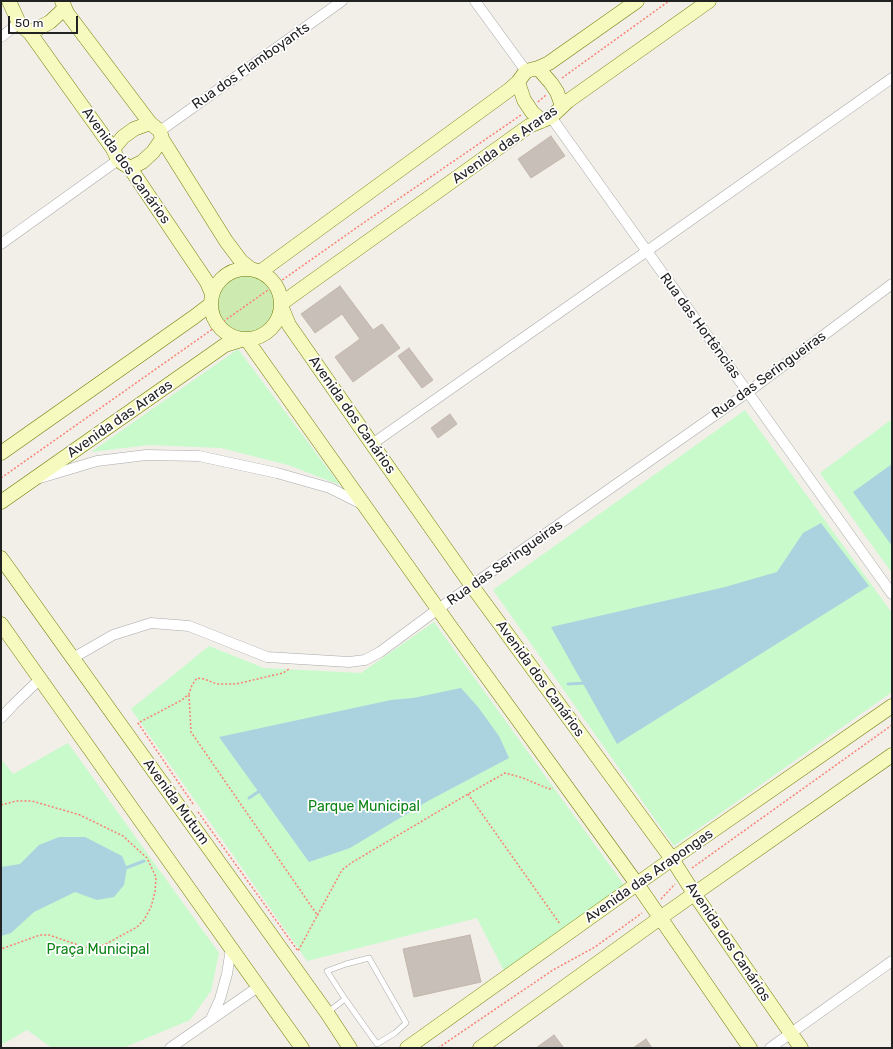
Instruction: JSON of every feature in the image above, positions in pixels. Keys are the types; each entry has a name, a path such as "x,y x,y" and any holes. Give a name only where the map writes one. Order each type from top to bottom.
{"street":[{"name":"Rua dos Flamboyants","path":"157,131 342,1"},
{"path":"474,1 527,74 554,87 562,106"},
{"path":"1,453 194,318 211,299 218,283 227,274 239,270 256,270 281,258 527,74 549,63 637,1"},
{"name":"Avenida das Araras","path":"1,502 225,345 260,338 271,331 278,320 282,305 529,126 546,119 568,101 709,1"},
{"path":"63,4 67,13 157,131 226,241 241,261 272,279 275,285"},
{"path":"30,33 50,22 63,4"},
{"path":"1,37 16,9"},
{"name":"Avenida dos Canários","path":"16,9 30,33 115,154 130,168 207,282 213,317 218,325"},
{"path":"527,74 524,100 532,112 546,119"},
{"path":"372,444 892,78"},
{"name":"Rua das Hortências","path":"546,119 647,251 892,594"},
{"path":"1,244 115,154 123,137 134,129 157,131"},
{"path":"130,168 142,162 153,152 157,131"},
{"name":"Rua das Seringueiras","path":"73,658 113,635 151,623 189,626 267,657 349,662 365,660 380,652 438,609 748,392 892,284"},
{"name":"Avenida dos Canários","path":"275,285 279,290 282,305 289,325 472,586 672,859 695,895 801,1048"},
{"path":"218,325 219,328 229,336 244,340 365,505 438,609 637,884 750,1048"},
{"path":"32,480 97,461 146,454 199,456 285,475 330,488 365,505"},
{"name":"Avenida Mutum","path":"1,558 327,1013 350,1048"},
{"path":"1,624 302,1048"},
{"path":"1,718 40,679"},
{"name":"Avenida das Arapongas","path":"407,1048 672,859 892,706"},
{"path":"480,1048 660,918 695,895 892,755"},
{"path":"211,1020 220,999 227,974 231,948"},
{"path":"770,1048 892,961"},
{"path":"170,1048 258,987"}],"lane":[{"path":"369,958 406,1023 395,1033 377,1044 345,999 327,971 369,958"},
{"path":"327,1013 345,999"}],"path":[{"path":"1,478 359,226 529,109 544,98 564,75 669,1"},
{"path":"289,668 284,673 236,684 217,684 197,678 192,685 189,694 191,732 318,916"},
{"path":"189,694 182,700 138,723 194,806"},
{"path":"438,1048 553,970 595,947 652,906 668,892 682,874 892,725"},
{"path":"198,812 298,951 342,870 352,862 505,773 523,778 550,789 563,782"},
{"path":"468,794 567,934"},
{"path":"1,806 16,802 32,802 80,815 123,836 147,858 156,876 153,900 144,920 137,927 104,944 91,948 49,935 40,935 1,949"}],"green space":[{"path":"240,274 252,274 263,279 271,287 276,298 274,316 263,329 252,334 240,334 229,329 221,321 216,310 216,298 221,287 229,279"},
{"path":"238,349 340,485 288,465 221,448 149,445 91,452"},
{"path":"745,410 892,613 892,692 674,846 493,590"},
{"path":"892,419 892,573 820,473"},
{"name":"Parque Municipal","path":"434,622 624,885 504,971 477,918 307,961 131,709 209,646 264,668 361,673"},
{"name":"Praça Municipal","path":"68,743 219,953 211,991 190,1020 123,1048 52,1048 27,1030 1,1045 1,759 13,774"}],"water":[{"path":"892,464 892,546 853,492"},
{"path":"821,523 869,586 617,744 551,627 725,587 777,572 803,533"},
{"path":"461,688 478,707 499,736 509,758 428,801 350,848 309,862 219,737 391,700 413,698"},
{"path":"59,837 85,837 122,856 127,868 124,885 114,897 97,900 75,892 34,912 11,933 1,936 1,867 20,864 39,845"}],"building":[{"path":"551,136 565,156 531,178 518,159"},
{"path":"340,286 373,330 382,324 400,348 353,382 335,357 360,339 342,314 315,333 301,314"},
{"path":"409,348 433,380 422,388 398,356"},
{"path":"450,414 457,424 438,438 431,428"},
{"path":"470,935 481,982 414,997 403,949"},
{"path":"554,1035 564,1048 536,1048"},
{"path":"646,1039 652,1048 633,1048"}],"waterway":[{"path":"568,684 586,683"},
{"path":"249,798 261,790"},
{"path":"123,869 144,861"}]}
